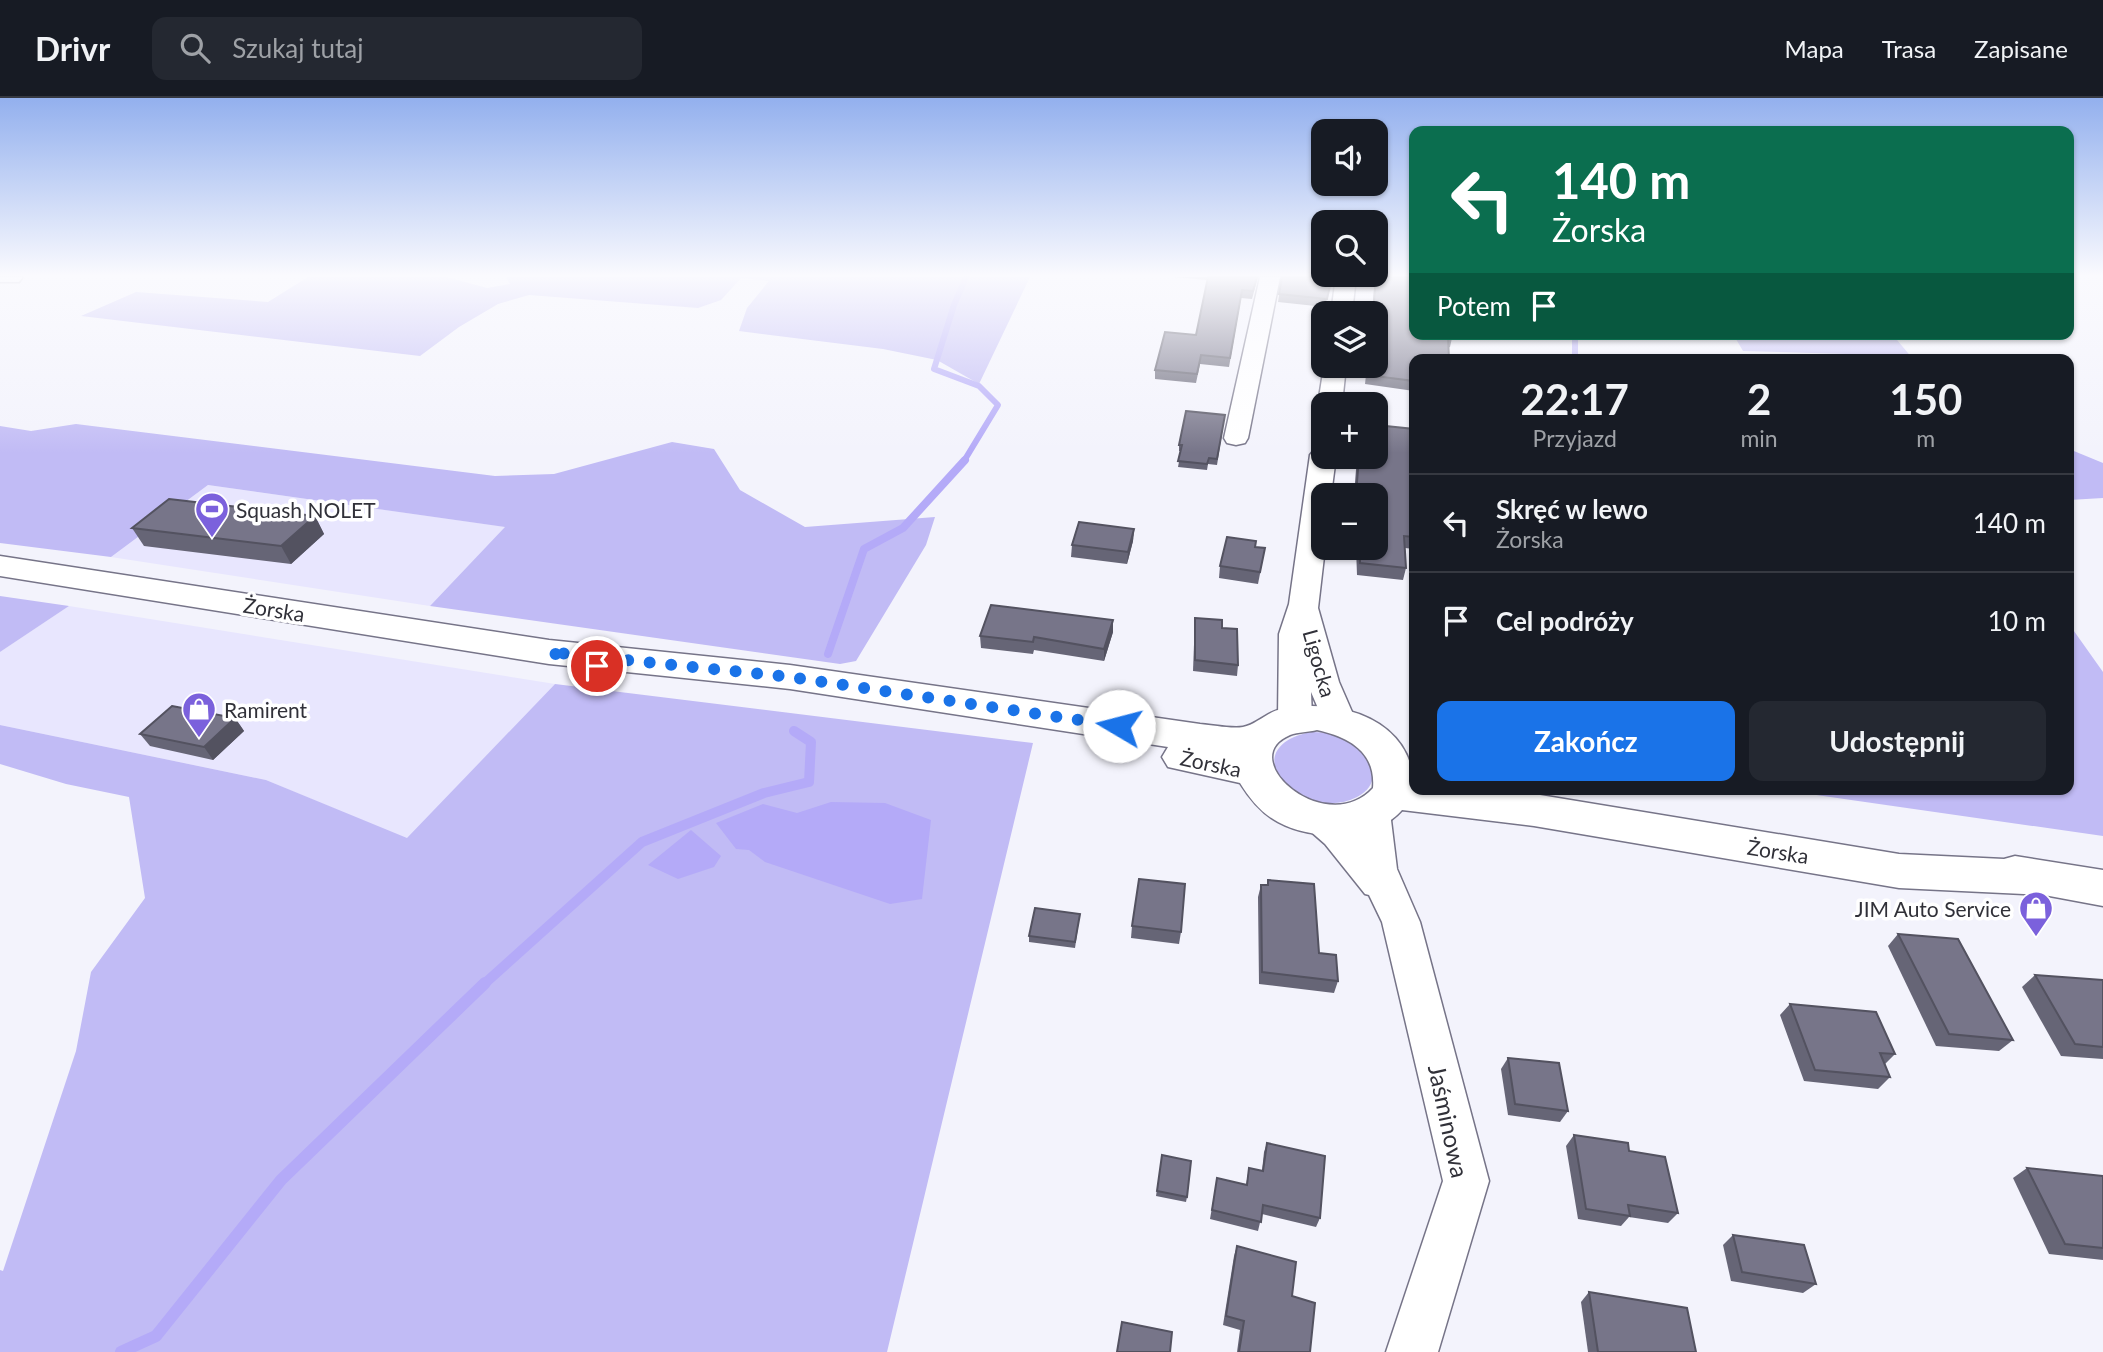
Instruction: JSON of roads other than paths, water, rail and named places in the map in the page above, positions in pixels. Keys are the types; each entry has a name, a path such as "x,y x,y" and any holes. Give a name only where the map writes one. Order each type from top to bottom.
{"main road":[{"name":"Żorska","path":"0,566 549,652 644,679 798,702 1254,757"},
{"path":"1317,717 1339,721 1370,736 1385,751 1392,784 1349,819 1322,820 1283,807 1263,790 1254,757 1268,729 1295,718 1317,717"},
{"name":"Żorska","path":"1452,795 1899,870 2041,879"},
{"name":"Żorska","path":"1554,795 1649,811 1785,826 2041,879 2103,888"}],"street":[{"path":"1236,438 1258,336"},
{"name":"Ligocka","path":"1295,718 1294,635 1304,604 1321,469"},
{"name":"Ligocka","path":"1304,604 1323,682 1339,721"},
{"name":"Jaśminowa","path":"1384,890 1373,852 1392,784"},
{"name":"Jaśminowa","path":"1322,820 1338,834 1384,890 1401,922 1466,1181 1412,1352"}],"waterway":[{"path":"944,336 934,369 979,386 998,405 964,461"},
{"path":"1575,340 1575,354"},
{"path":"828,654 864,549 903,528 965,460"},
{"path":"483,985 642,842 764,793 809,782 811,742 794,731"},
{"path":"121,1352 156,1336 281,1180 485,983"}],"place":[{"name":"Squash NOLET","path":"212,539"},
{"name":"Ramirent","path":"199,739"},
{"name":"JIM Auto Service","path":"2036,938"}]}
